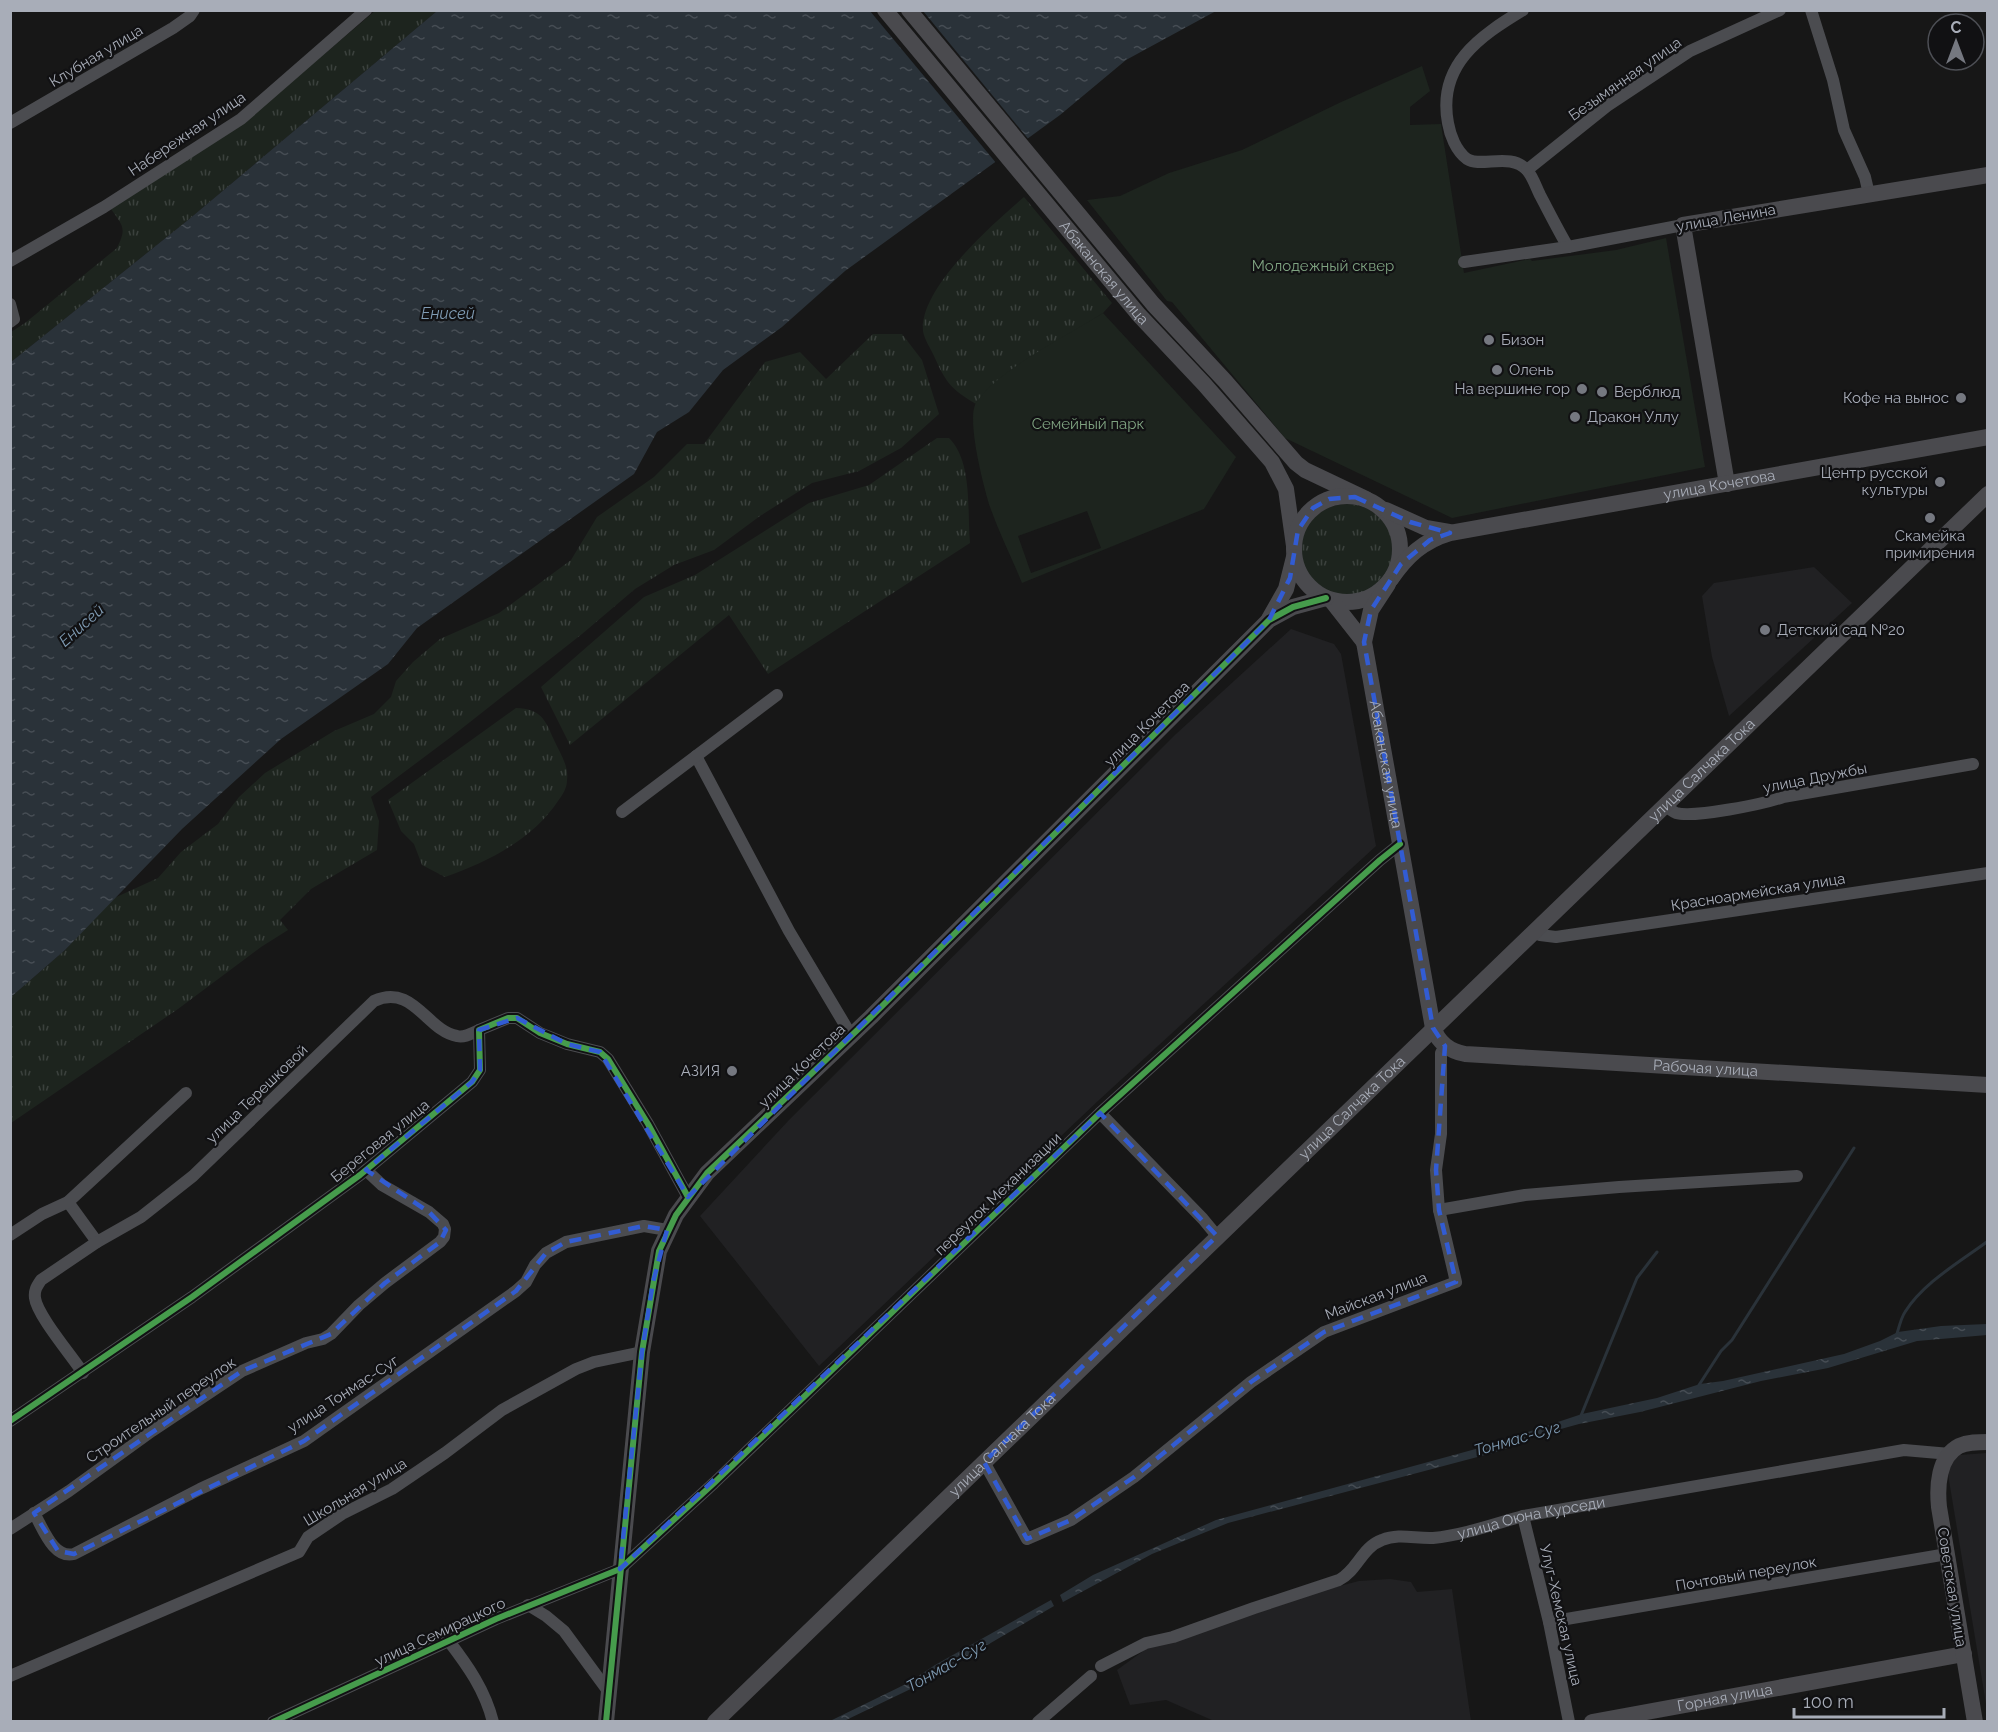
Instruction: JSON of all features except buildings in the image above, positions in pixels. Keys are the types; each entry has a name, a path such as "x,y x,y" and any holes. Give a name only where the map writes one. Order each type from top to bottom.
{"main road":[{"name":"Абаканская улица","path":"885,10 1139,315 1204,384 1272,462 1286,489 1294,550"},
{"name":"Абаканская улица","path":"909,10 1153,304 1296,463 1305,470 1369,501"},
{"name":"улица Ленина","path":"1683,225 1988,175"},
{"path":"1683,225 1727,484"},
{"name":"улица Кочетова","path":"1389,581 1416,549 1450,532 1988,436"},
{"name":"улица Салчака Тока","path":"715,1722 1988,494"},
{"path":"1347,496 1369,501 1386,513 1399,536 1400,554 1389,581 1371,597 1362,600 1351,602 1328,599 1310,587 1302,578 1294,550 1302,522 1321,503 1347,496"},
{"name":"улица Кочетова","path":"1369,501 1410,522 1426,528 1450,532"},
{"name":"улица Кочетова","path":"1269,620 1286,589 1294,550"},
{"name":"Абаканская улица","path":"1389,581 1371,610 1364,642 1433,1028"},
{"name":"Абаканская улица","path":"1328,599 1364,642"},
{"name":"улица Кочетова","path":"606,1722 642,1352 659,1251 668,1230 688,1197 729,1152 851,1035 1269,620 1293,607 1328,599"},
{"path":"1433,1028 1438,1039 1445,1046"},
{"name":"Рабочая улица","path":"1445,1046 1465,1053 1988,1085"},
{"name":"улица Оюна Курседи","path":"1950,1454 1959,1446 1988,1442"},
{"name":"Советская улица","path":"1950,1454 1942,1468 1938,1488 1939,1507 1975,1722"},
{"name":"Горная улица","path":"1592,1722 1964,1654"}],"street":[{"name":"Клубная улица","path":"10,123 172,28 190,16 194,10"},
{"name":"Набережная улица","path":"10,261 104,207 241,119 366,10"},
{"path":"1523,10 1492,29 1464,54 1454,71 1447,101 1450,130 1455,144 1464,156 1473,162 1501,160 1512,162 1527,170 1568,247"},
{"name":"Безымянная улица","path":"1527,170 1607,106 1690,51 1780,10"},
{"path":"1811,10 1833,80 1844,130 1865,177 1869,194"},
{"name":"улица Ленина","path":"1464,262 1568,247 1683,225"},
{"path":"10,304 14,319 10,322"},
{"path":"622,812 777,695"},
{"path":"696,756 789,931 851,1035"},
{"name":"улица Дружбы","path":"1664,805 1680,813 1746,807 1765,804 1783,797 1973,764"},
{"name":"переулок Механизации","path":"620,1569 714,1483 1100,1113 1400,844"},
{"name":"Красноармейская улица","path":"1533,931 1540,935 1556,937 1988,873"},
{"name":"улица Терешковой","path":"83,1372 40,1311 34,1296 41,1281 97,1242 141,1217 193,1176 374,1001 384,996 395,996 416,1007 449,1034 466,1036 479,1030"},
{"path":"479,1030 508,1018 517,1018 540,1033 567,1044 600,1052 608,1059 633,1099 688,1197"},
{"name":"Береговая улица","path":"10,1421 192,1297 366,1170 472,1082 480,1070 479,1030"},
{"path":"1445,1046 1441,1053 1441,1134 1436,1170 1439,1210 1525,1196 1619,1187 1797,1176"},
{"path":"10,1235 42,1214 68,1202 186,1093"},
{"path":"1100,1113 1217,1236"},
{"name":"Строительный переулок","path":"10,1529 69,1491 152,1431 242,1371 331,1334 359,1305 385,1283 440,1242 444,1237 445,1229 436,1217 382,1185 366,1170"},
{"path":"68,1202 97,1242"},
{"name":"Майская улица","path":"984,1462 1027,1539 1071,1520 1134,1477 1251,1382 1324,1332 1456,1282 1439,1210"},
{"name":"улица Тонмас-Суг","path":"34,1513 52,1544 61,1554 69,1556 83,1551 200,1490 304,1441 516,1291 526,1282 535,1265 546,1253 566,1242 644,1226 668,1230"},
{"name":"Школьная улица","path":"10,1676 299,1552 308,1537 342,1514 392,1489 502,1410 576,1369 594,1362 642,1352"},
{"name":"улица Оюна Курседи","path":"1101,1666 1146,1643 1173,1637 1339,1580 1348,1574 1370,1546 1394,1536 1431,1538 1452,1535 1523,1516 1904,1450 1950,1454"},
{"name":"Улуг-Хемская улица","path":"1523,1516 1549,1622 1569,1722"},
{"name":"Почтовый переулок","path":"1549,1622 1947,1554"},
{"name":"улица Семирацкого","path":"273,1722 448,1640 528,1605 620,1569"},
{"path":"528,1605 564,1631 608,1691"},
{"path":"448,1640 474,1674 490,1709 493,1722"},
{"path":"1038,1722 1091,1676"}],"highlighted area":[{"path":"1355,497 1410,522 1450,533 1430,540 1401,564 1371,610 1364,642 1433,1028 1445,1046 1436,1170 1439,1210 1456,1282 1324,1332 1251,1382 1134,1477 1071,1520 1027,1539 984,1462 1217,1236 1100,1113 620,1569 642,1352 653,1282 667,1230 644,1226 566,1242 546,1253 516,1291 304,1441 74,1554 58,1551 34,1513 242,1371 331,1334 385,1283 440,1242 446,1230 429,1212 366,1170 472,1082 480,1070 479,1030 517,1018 567,1044 600,1052 688,1197 1269,620 1290,578 1298,530 1313,508 1329,499"}],"shaded area":[{"name":"Детский сад №20","path":"1814,567 1852,603 1729,716 1712,657 1702,596 1714,583"},
{"path":"1291,629 1334,644 1341,654 1376,846 1099,1100 819,1366 700,1216 789,1120 1176,734"},
{"path":"1987,1453 1987,1710 1945,1456"},
{"path":"1390,1579 1411,1582 1417,1592 1452,1589 1471,1721 1214,1721 1166,1700 1130,1705 1117,1670 1146,1649 1275,1603 1359,1581"}],"green space":[{"path":"375,11 437,11 188,220 11,362 11,332 117,248 123,231 111,209 240,126"},
{"name":"Молодежный сквер","path":"1422,66 1430,91 1410,107 1410,125 1441,124 1464,273 1530,259 1532,261 1616,250 1666,238 1705,467 1452,518 1285,438 1172,302 1167,301 1087,200 1120,196 1169,173 1242,150"},
{"path":"1024,197 1112,303 1103,313 1012,371 976,404 955,389 942,373 923,331 925,314 945,277 961,258 978,239"},
{"name":"Семейный парк","path":"1103,313 1236,457 1204,509 1022,583 987,498 974,438 973,411 976,403 1000,378","holes":["1087,511 1101,548 1031,573 1018,536"]},
{"path":"873,334 902,334 922,360 939,414 901,448 859,471 812,483 760,516 714,550 674,565 635,589 582,634 371,797 379,821 377,850 311,889 280,920 288,930 261,947 178,1009 11,1123 11,997 65,950 112,899 158,878 181,852 218,824 239,797 265,773 334,731 374,714 391,697 396,681 413,662 440,639 499,613 571,560 597,517 654,477 687,444 704,444 765,362 800,352 826,379"},
{"path":"937,438 949,438 957,448 962,460 967,488 970,543 768,674 729,615 570,745 541,687 644,597 695,575 809,503 869,485"},
{"path":"1347,504 1364,508 1379,518 1389,533 1393,550 1389,567 1379,582 1364,592 1347,596 1330,592 1315,582 1305,567 1301,550 1305,533 1315,518 1330,508"},
{"path":"516,708 531,710 545,721 565,765 567,783 565,788 548,815 523,838 477,864 445,877 422,865 414,844 401,831 388,800"}],"water":[{"name":"Енисей","path":"437,11 1216,11 1126,60 1060,115 845,271 782,327 723,370 689,412 657,432 634,474 417,628 388,664 281,739 182,829 65,950 11,997 11,362 188,220"},
{"name":"Тонмас-Суг","path":"1987,1324 1987,1335 1917,1341 1828,1368 1761,1381 1640,1412 1579,1424 1539,1435 1500,1451 1228,1523 1152,1554 1063,1602 1060,1595 1093,1575 1216,1520 1483,1447 1582,1414 1657,1398 1700,1384 1844,1354 1898,1332 1941,1326"},
{"name":"Тонмас-Суг","path":"1051,1600 1054,1606 919,1685 844,1721 830,1721 908,1683 935,1665"}],"pier":[{"path":"870,11 923,11 1030,141 997,164"}],"waterway":[{"path":"1699,1385 1721,1351 1732,1340 1854,1148"},
{"path":"1897,1334 1904,1314 1922,1291 1988,1241"},
{"path":"1580,1418 1637,1278 1657,1252"}],"cycle path":[{"path":"606,1722 642,1352 659,1251 676,1215 707,1173 871,1017 1269,620 1293,607 1326,598"},
{"path":"273,1722 496,1619 620,1569 714,1483 1100,1113 1400,844"},
{"path":"10,1421 192,1297 360,1175 472,1082 480,1070 479,1030 508,1018 517,1018 540,1033 567,1044 600,1052 608,1059 648,1124 688,1197"}],"place":[{"name":"Бизон","path":"1489,340"},
{"name":"Олень","path":"1497,370"},
{"name":"На вершине гор","path":"1582,389"},
{"name":"Верблюд","path":"1602,392"},
{"name":"Кофе на вынос","path":"1961,398"},
{"name":"Дракон Уллу","path":"1575,417"},
{"name":"Центр русской культуры","path":"1940,482"},
{"name":"Скамейка примирения","path":"1930,518"},
{"name":"Детский сад №20","path":"1765,630"},
{"name":"АЗИЯ","path":"732,1071"}]}
